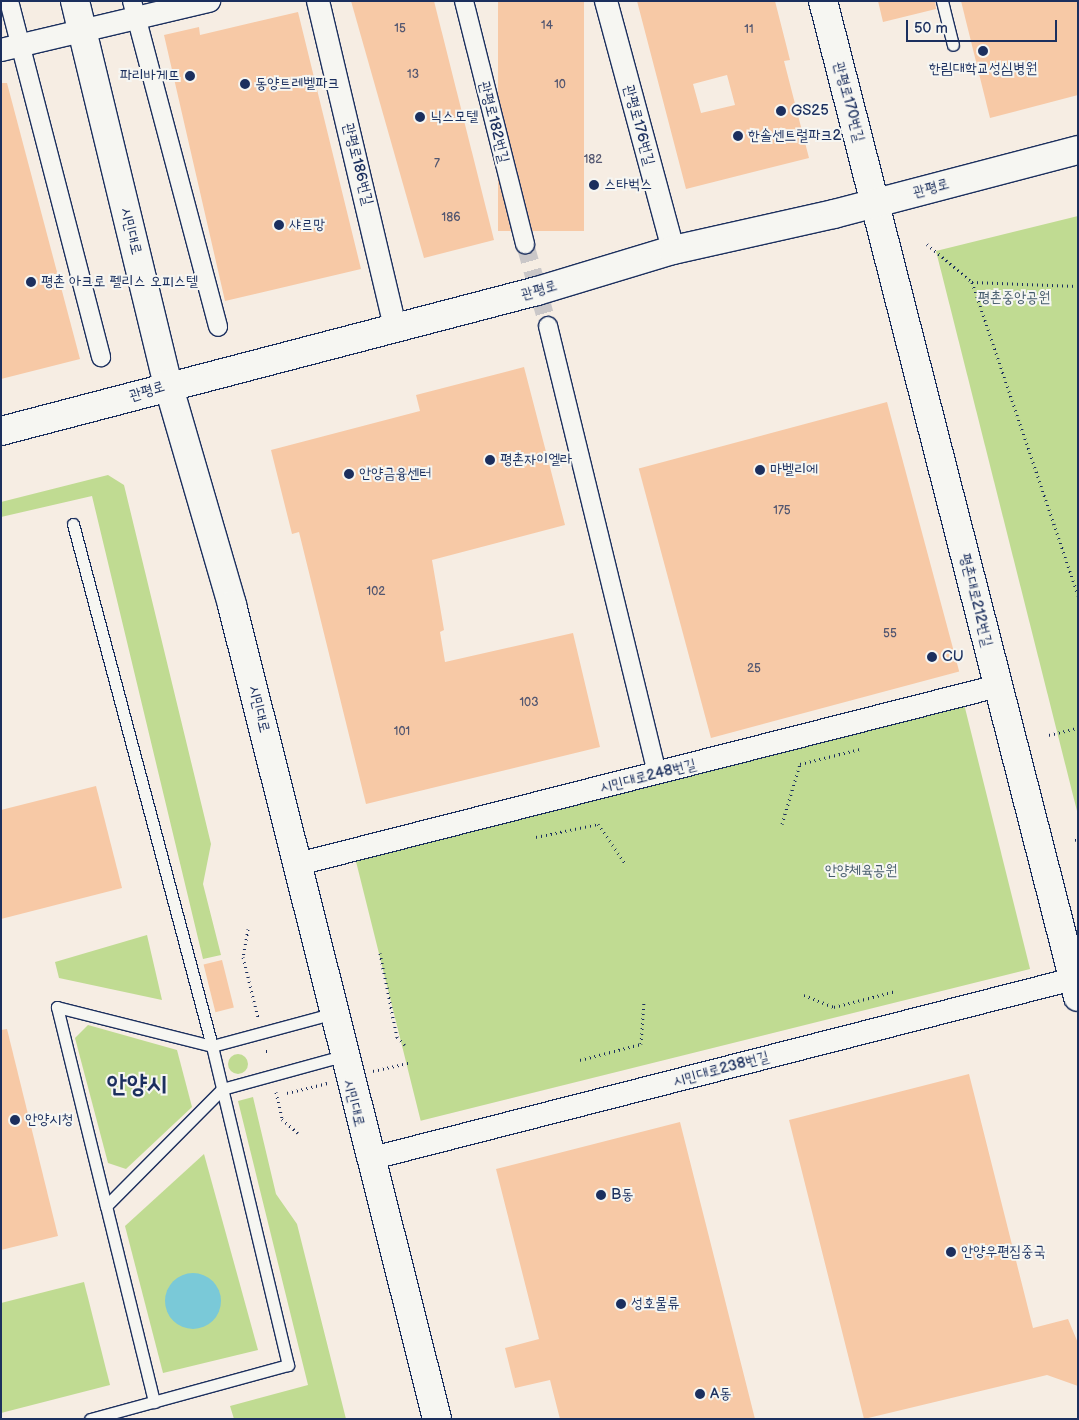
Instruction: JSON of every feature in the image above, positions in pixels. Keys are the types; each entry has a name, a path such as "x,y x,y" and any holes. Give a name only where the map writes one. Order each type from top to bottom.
{"street":[{"path":"10,1 11,48 101,357"},
{"name":"시민대로","path":"75,1 168,384 298,864 342,1056 438,1419"},
{"path":"11,48 82,30 134,10 209,1"},
{"name":"관평로186번길","path":"318,1 396,328"},
{"name":"관평로182번길","path":"464,1 525,244"},
{"name":"관평로176번길","path":"606,1 673,250"},
{"name":"관평로170번길","path":"823,1 876,203"},
{"path":"134,10 218,327"},
{"name":"관평로","path":"1,431 168,384 396,328 673,250 876,203 1078,150"},
{"name":"평촌대로212번길","path":"876,203 1075,988"},
{"path":"548,326 657,774"},
{"name":"시민대로248번길","path":"298,864 998,686"},
{"name":"시민대로238번길","path":"368,1159 1075,988"}],"lane":[{"path":"942,1 953,45"},
{"path":"73,524 212,1046 288,1365 90,1419"},
{"path":"154,1402 57,1007 212,1046 332,1014"},
{"path":"106,1206 222,1089 342,1056"}],"path":[{"path":"927,244 972,282 1078,596"},
{"path":"972,282 1078,286"},
{"path":"1049,735 1078,728"},
{"path":"782,824 800,764 860,749"},
{"path":"536,837 598,824 625,863"},
{"path":"248,929 243,957 260,1023"},
{"path":"380,953 397,1037 405,1045"},
{"path":"804,994 834,1007 896,991"},
{"path":"580,1060 641,1044 644,1001"},
{"path":"276,1092 282,1119 298,1133"}],"green space":[{"name":"평촌중앙공원","path":"1078,216 1078,815 936,251"},
{"path":"108,475 124,485 211,844 203,884 221,955 203,959 92,496 1,517 1,502"},
{"name":"안양체육공원","path":"964,704 1030,969 421,1121 355,856"},
{"path":"147,935 162,1000 59,978 55,962"},
{"path":"88,1025 177,1050 192,1107 126,1169 108,1163 75,1038"},
{"path":"234,1054 242,1054 248,1060 248,1068 242,1074 234,1074 228,1068 228,1060"},
{"path":"253,1097 276,1194 297,1224 346,1419 234,1419 230,1406 308,1385 238,1101"},
{"path":"204,1154 258,1350 163,1373 125,1226"},
{"path":"84,1282 110,1385 1,1413 1,1303"}],"water":[{"path":"187,1273 199,1273 209,1277 217,1285 221,1301 217,1317 209,1325 199,1329 187,1329 177,1325 169,1317 165,1307 165,1295 169,1285 177,1277"}],"building":[{"path":"351,1 434,1 494,240 424,258"},
{"path":"498,1 584,1 584,231 498,231"},
{"path":"637,1 775,1 790,60 784,61 809,158 686,189","holes":["727,75 735,105 701,113 693,84"]},
{"path":"878,1 935,1 936,9 883,22"},
{"path":"961,1 1078,1 1078,95 990,118"},
{"path":"298,12 361,269 225,301 164,35 199,27 200,35"},
{"name":"평촌 아크로 펠리스 오피스텔","path":"1,83 7,83 80,359 1,379"},
{"path":"524,367 565,525 432,560 444,630 440,632 445,662 573,633 600,747 366,804 299,532 292,534 271,450 420,411 416,395"},
{"path":"887,402 959,671 711,738 639,469"},
{"path":"96,786 122,888 1,919 1,810"},
{"path":"222,960 234,1008 215,1012 204,965"},
{"name":"안양시청","path":"7,1029 58,1236 1,1250 1,1030"},
{"path":"969,1074 1033,1328 1068,1319 1078,1343 1078,1386 1047,1375 864,1419 789,1120"},
{"path":"680,1122 755,1419 560,1419 550,1380 515,1388 505,1348 539,1339 496,1169"}],"tunnel":[{"path":"525,244 548,326"}],"place":[{"name":"한림대학교성심병원","path":"983,51"},
{"name":"파리바게뜨","path":"190,76"},
{"name":"동양트레벨파크","path":"245,84"},
{"name":"GS25","path":"781,111"},
{"name":"닉스모텔","path":"420,117"},
{"name":"한솔센트럴파크2","path":"738,136"},
{"name":"스타벅스","path":"594,185"},
{"name":"샤르망","path":"279,225"},
{"name":"평촌 아크로 펠리스 오피스텔","path":"31,282"},
{"name":"평촌자이엘라","path":"490,460"},
{"name":"마벨리에","path":"760,470"},
{"name":"안양금융센터","path":"349,474"},
{"name":"CU","path":"932,657"},
{"name":"안양시청","path":"15,1120"},
{"name":"B동","path":"601,1195"},
{"name":"안양우편집중국","path":"951,1252"},
{"name":"성호물류","path":"621,1304"},
{"name":"A동","path":"700,1394"}],"district":[{"name":"안양시","path":"137,1085"}]}
